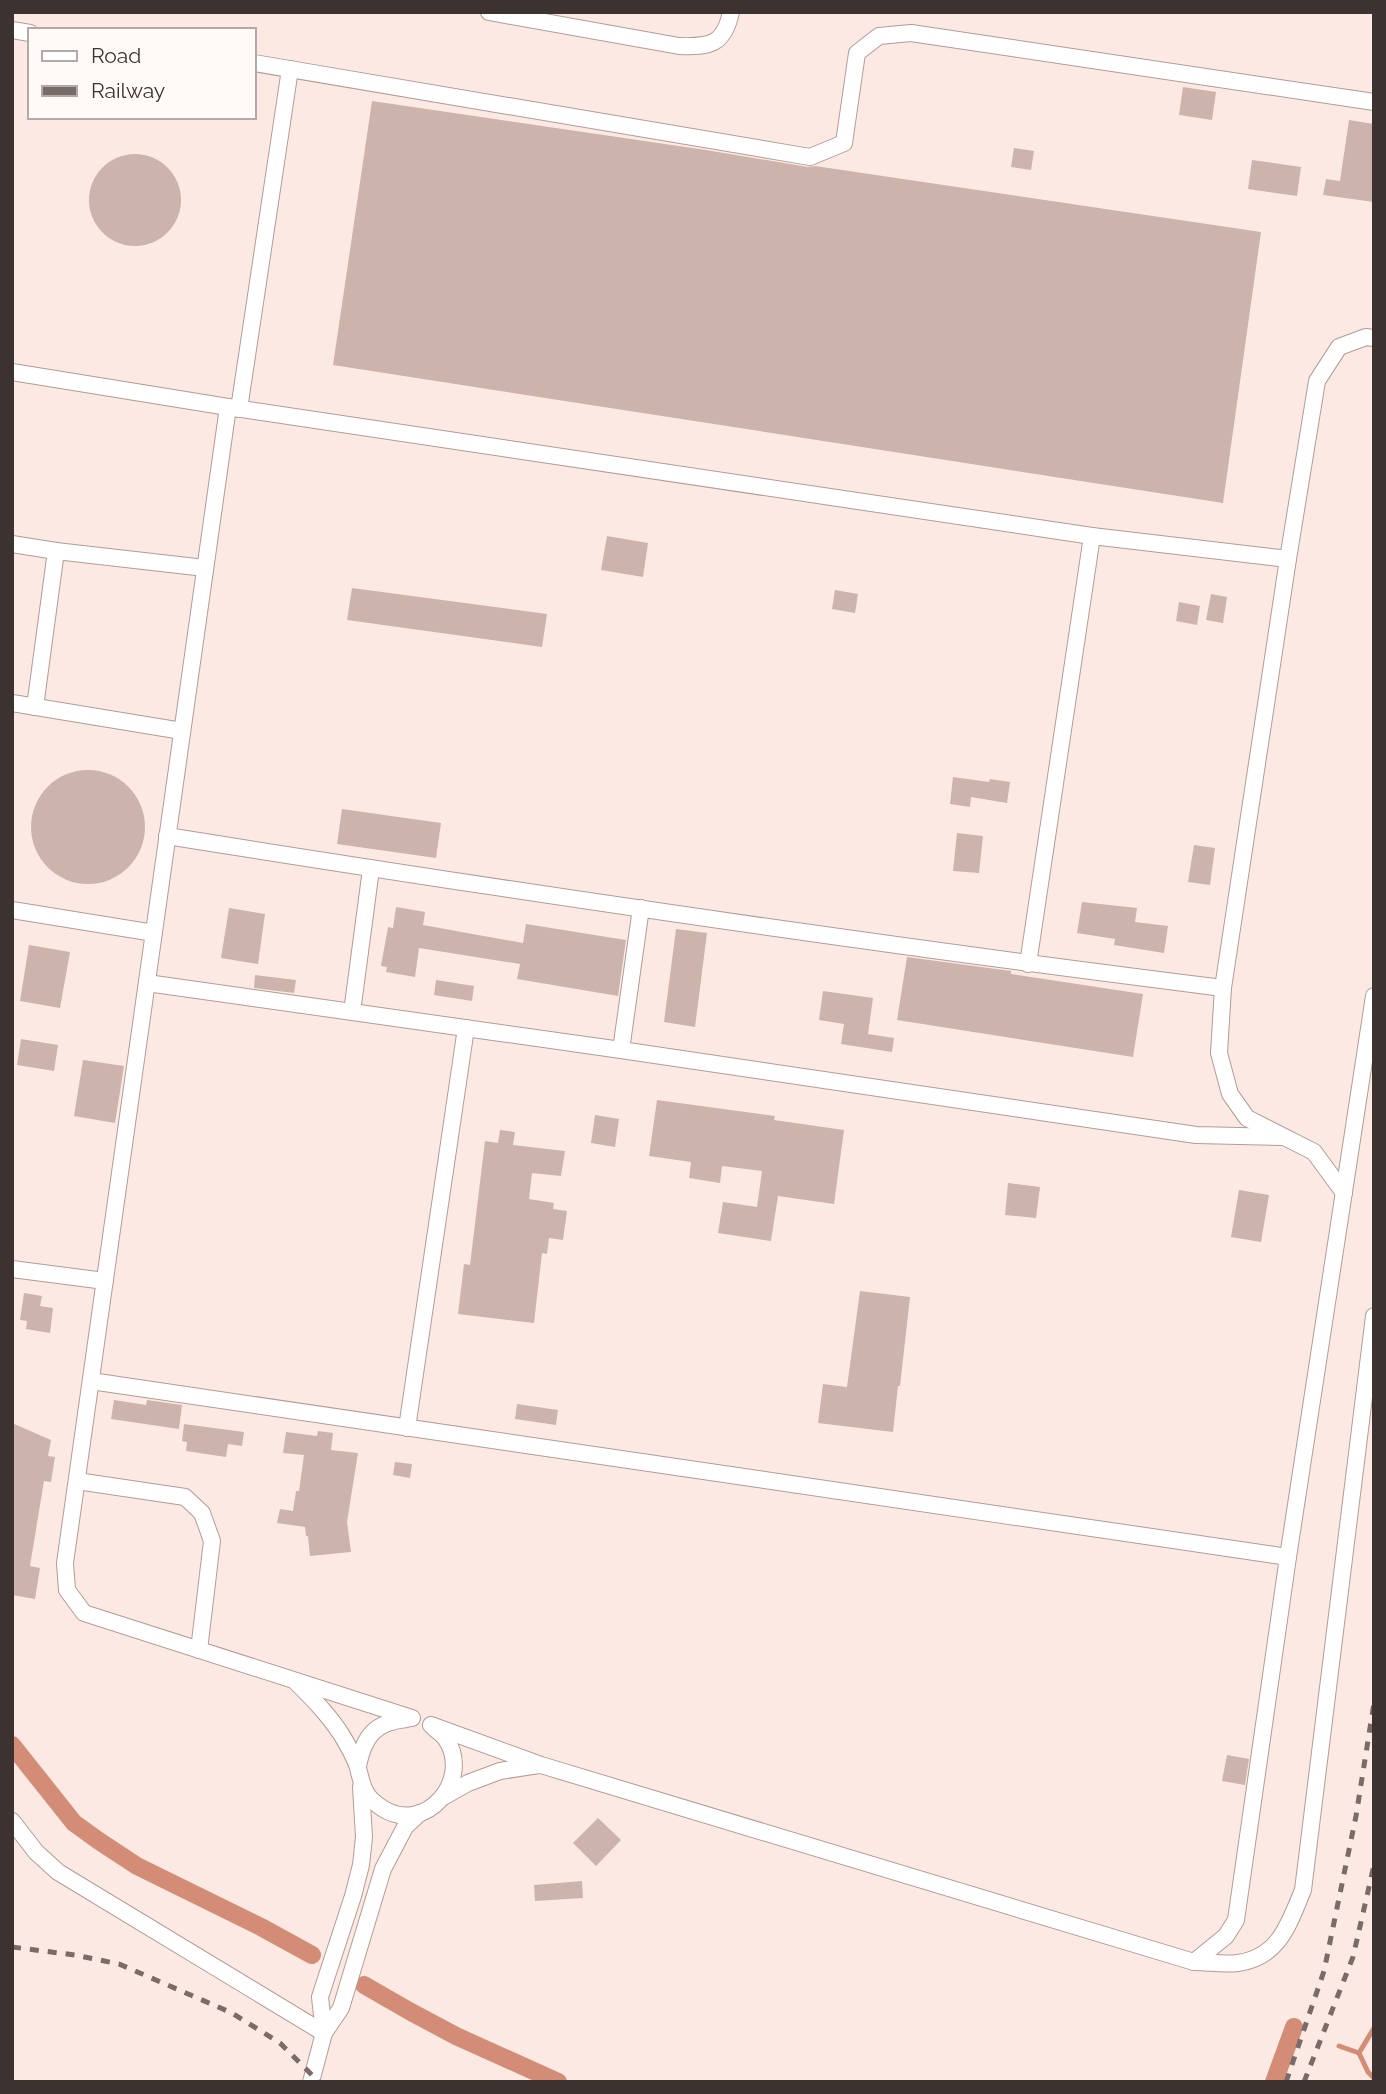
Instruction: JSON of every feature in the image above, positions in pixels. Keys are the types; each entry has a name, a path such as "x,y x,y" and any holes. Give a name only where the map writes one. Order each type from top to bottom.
{"lane":[{"path":"489,12 679,47 702,47 719,41 728,27 731,12"},
{"path":"256,64 810,157 845,143 857,53 879,36 911,33 1374,102"},
{"path":"290,68 205,568 65,1563 67,1590 84,1613 412,1718 541,1765 1194,1962 1239,1963 1268,1952 1286,1932 1303,1890 1374,1316"},
{"path":"1345,1193 1314,1152 1247,1118 1230,1094 1219,1053 1223,988 1317,381 1339,347 1366,337 1374,338"},
{"path":"12,372 233,408 1091,536 1288,559"},
{"path":"1028,964 1091,536"},
{"path":"12,544 205,568"},
{"path":"35,707 56,551"},
{"path":"12,703 182,731"},
{"path":"167,836 371,869 1028,964 1223,988"},
{"path":"352,1012 371,869"},
{"path":"621,1050 640,908"},
{"path":"12,910 154,933"},
{"path":"147,983 1196,1135 1283,1137"},
{"path":"1194,1962 1226,1936 1236,1920 1288,1557 1374,996"},
{"path":"407,1428 466,1028"},
{"path":"12,1269 105,1281"},
{"path":"91,1381 1288,1557"},
{"path":"77,1481 185,1497 202,1513 212,1541 199,1650"},
{"path":"293,1680 326,1712 342,1736 358,1766 361,1784 364,1837 361,1865 354,1896 320,1997 324,2033"},
{"path":"358,1766 362,1746 374,1730 392,1720 412,1718"},
{"path":"431,1725 446,1738 453,1757 453,1777 445,1796"},
{"path":"311,2082 324,2033 341,2008 383,1869 405,1828 420,1813 468,1783 500,1771 541,1765"},
{"path":"361,1784 370,1799 385,1810 402,1815 420,1813"},
{"path":"12,1821 36,1852 58,1872 324,2033"}],"building":[{"path":"1183,87 1216,92 1212,120 1179,115"},
{"path":"372,101 1261,232 1223,503 333,365"},
{"path":"1349,120 1374,124 1374,202 1323,195 1326,179 1340,181"},
{"path":"1014,148 1034,151 1031,170 1011,167"},
{"path":"135,154 153,158 167,168 177,182 181,200 177,218 167,232 153,242 135,246 117,242 103,232 93,218 89,200 93,182 103,168 117,158"},
{"path":"1252,160 1301,167 1297,196 1248,189"},
{"path":"607,536 648,543 643,577 601,570"},
{"path":"352,588 547,614 542,647 347,620"},
{"path":"835,590 858,594 855,613 832,609"},
{"path":"1211,594 1227,597 1223,623 1206,620"},
{"path":"1179,602 1200,606 1197,625 1176,621"},
{"path":"88,770 110,774 128,787 141,805 145,827 141,849 128,867 110,880 88,884 66,880 48,867 35,849 31,827 35,805 48,787 66,774"},
{"path":"953,777 1010,782 1007,803 971,797 970,807 950,804"},
{"path":"342,809 441,823 436,858 337,844"},
{"path":"957,833 983,836 979,873 953,871"},
{"path":"1194,845 1215,848 1210,885 1188,882"},
{"path":"1082,902 1137,908 1135,922 1168,926 1164,953 1114,945 1115,939 1077,933"},
{"path":"396,907 425,912 423,925 523,943 526,924 626,940 618,996 517,979 520,964 419,948 415,977 386,972 387,967 381,966 388,927 393,928"},
{"path":"229,908 265,914 258,964 221,958"},
{"path":"676,929 707,933 695,1027 664,1022"},
{"path":"29,945 70,952 60,1008 20,1001"},
{"path":"907,957 1011,971 1011,974 1143,994 1133,1057 897,1020"},
{"path":"255,975 296,980 294,993 254,988"},
{"path":"436,980 474,986 472,1001 434,995"},
{"path":"823,991 873,998 868,1034 894,1038 892,1052 841,1044 844,1024 819,1020"},
{"path":"21,1039 58,1045 54,1071 17,1065"},
{"path":"83,1060 124,1066 115,1123 74,1116"},
{"path":"657,1100 775,1116 774,1120 844,1130 834,1204 778,1196 771,1241 718,1233 723,1202 757,1207 762,1171 722,1166 720,1183 689,1178 691,1162 649,1156"},
{"path":"595,1115 619,1119 615,1147 591,1143"},
{"path":"500,1130 515,1132 513,1145 565,1151 561,1176 532,1173 529,1199 554,1203 553,1209 567,1211 563,1240 549,1238 547,1254 542,1253 534,1323 458,1314 464,1264 470,1265 485,1141 498,1143"},
{"path":"1008,1183 1040,1187 1036,1218 1005,1215"},
{"path":"1239,1190 1269,1195 1261,1242 1231,1237"},
{"path":"860,1291 910,1297 893,1432 818,1423 823,1384 847,1387"},
{"path":"24,1293 42,1296 40,1306 53,1308 50,1333 26,1329 27,1321 20,1320"},
{"path":"114,1400 146,1405 147,1400 182,1405 179,1429 111,1419"},
{"path":"517,1404 558,1410 556,1425 515,1419"},
{"path":"12,1423 51,1440 48,1456 55,1457 51,1482 44,1481 30,1566 40,1568 35,1599 12,1595"},
{"path":"184,1424 244,1432 242,1446 228,1444 226,1457 186,1451 187,1442 182,1441"},
{"path":"318,1431 333,1433 331,1450 358,1453 347,1522 351,1552 310,1556 305,1527 277,1523 280,1509 293,1511 304,1455 283,1453 286,1432 317,1436"},
{"path":"395,1462 412,1464 410,1478 393,1475"},
{"path":"1227,1755 1249,1759 1245,1785 1222,1781"},
{"path":"598,1818 621,1840 596,1866 573,1843"},
{"path":"582,1881 583,1898 535,1901 534,1885"}],"waterway":[{"path":"12,1745 74,1823 99,1841 137,1866 312,1955"},
{"path":"364,1985 456,2036 558,2082"},
{"path":"1274,2082 1294,2027"},
{"path":"1359,2053 1374,2028"},
{"path":"1339,2046 1359,2053 1374,2078"}],"railway":[{"path":"1286,2082 1324,1971 1356,1816 1374,1703"},
{"path":"1304,2082 1353,1957 1374,1865"},
{"path":"12,1947 119,1964 232,2013 280,2043 319,2082"}]}
